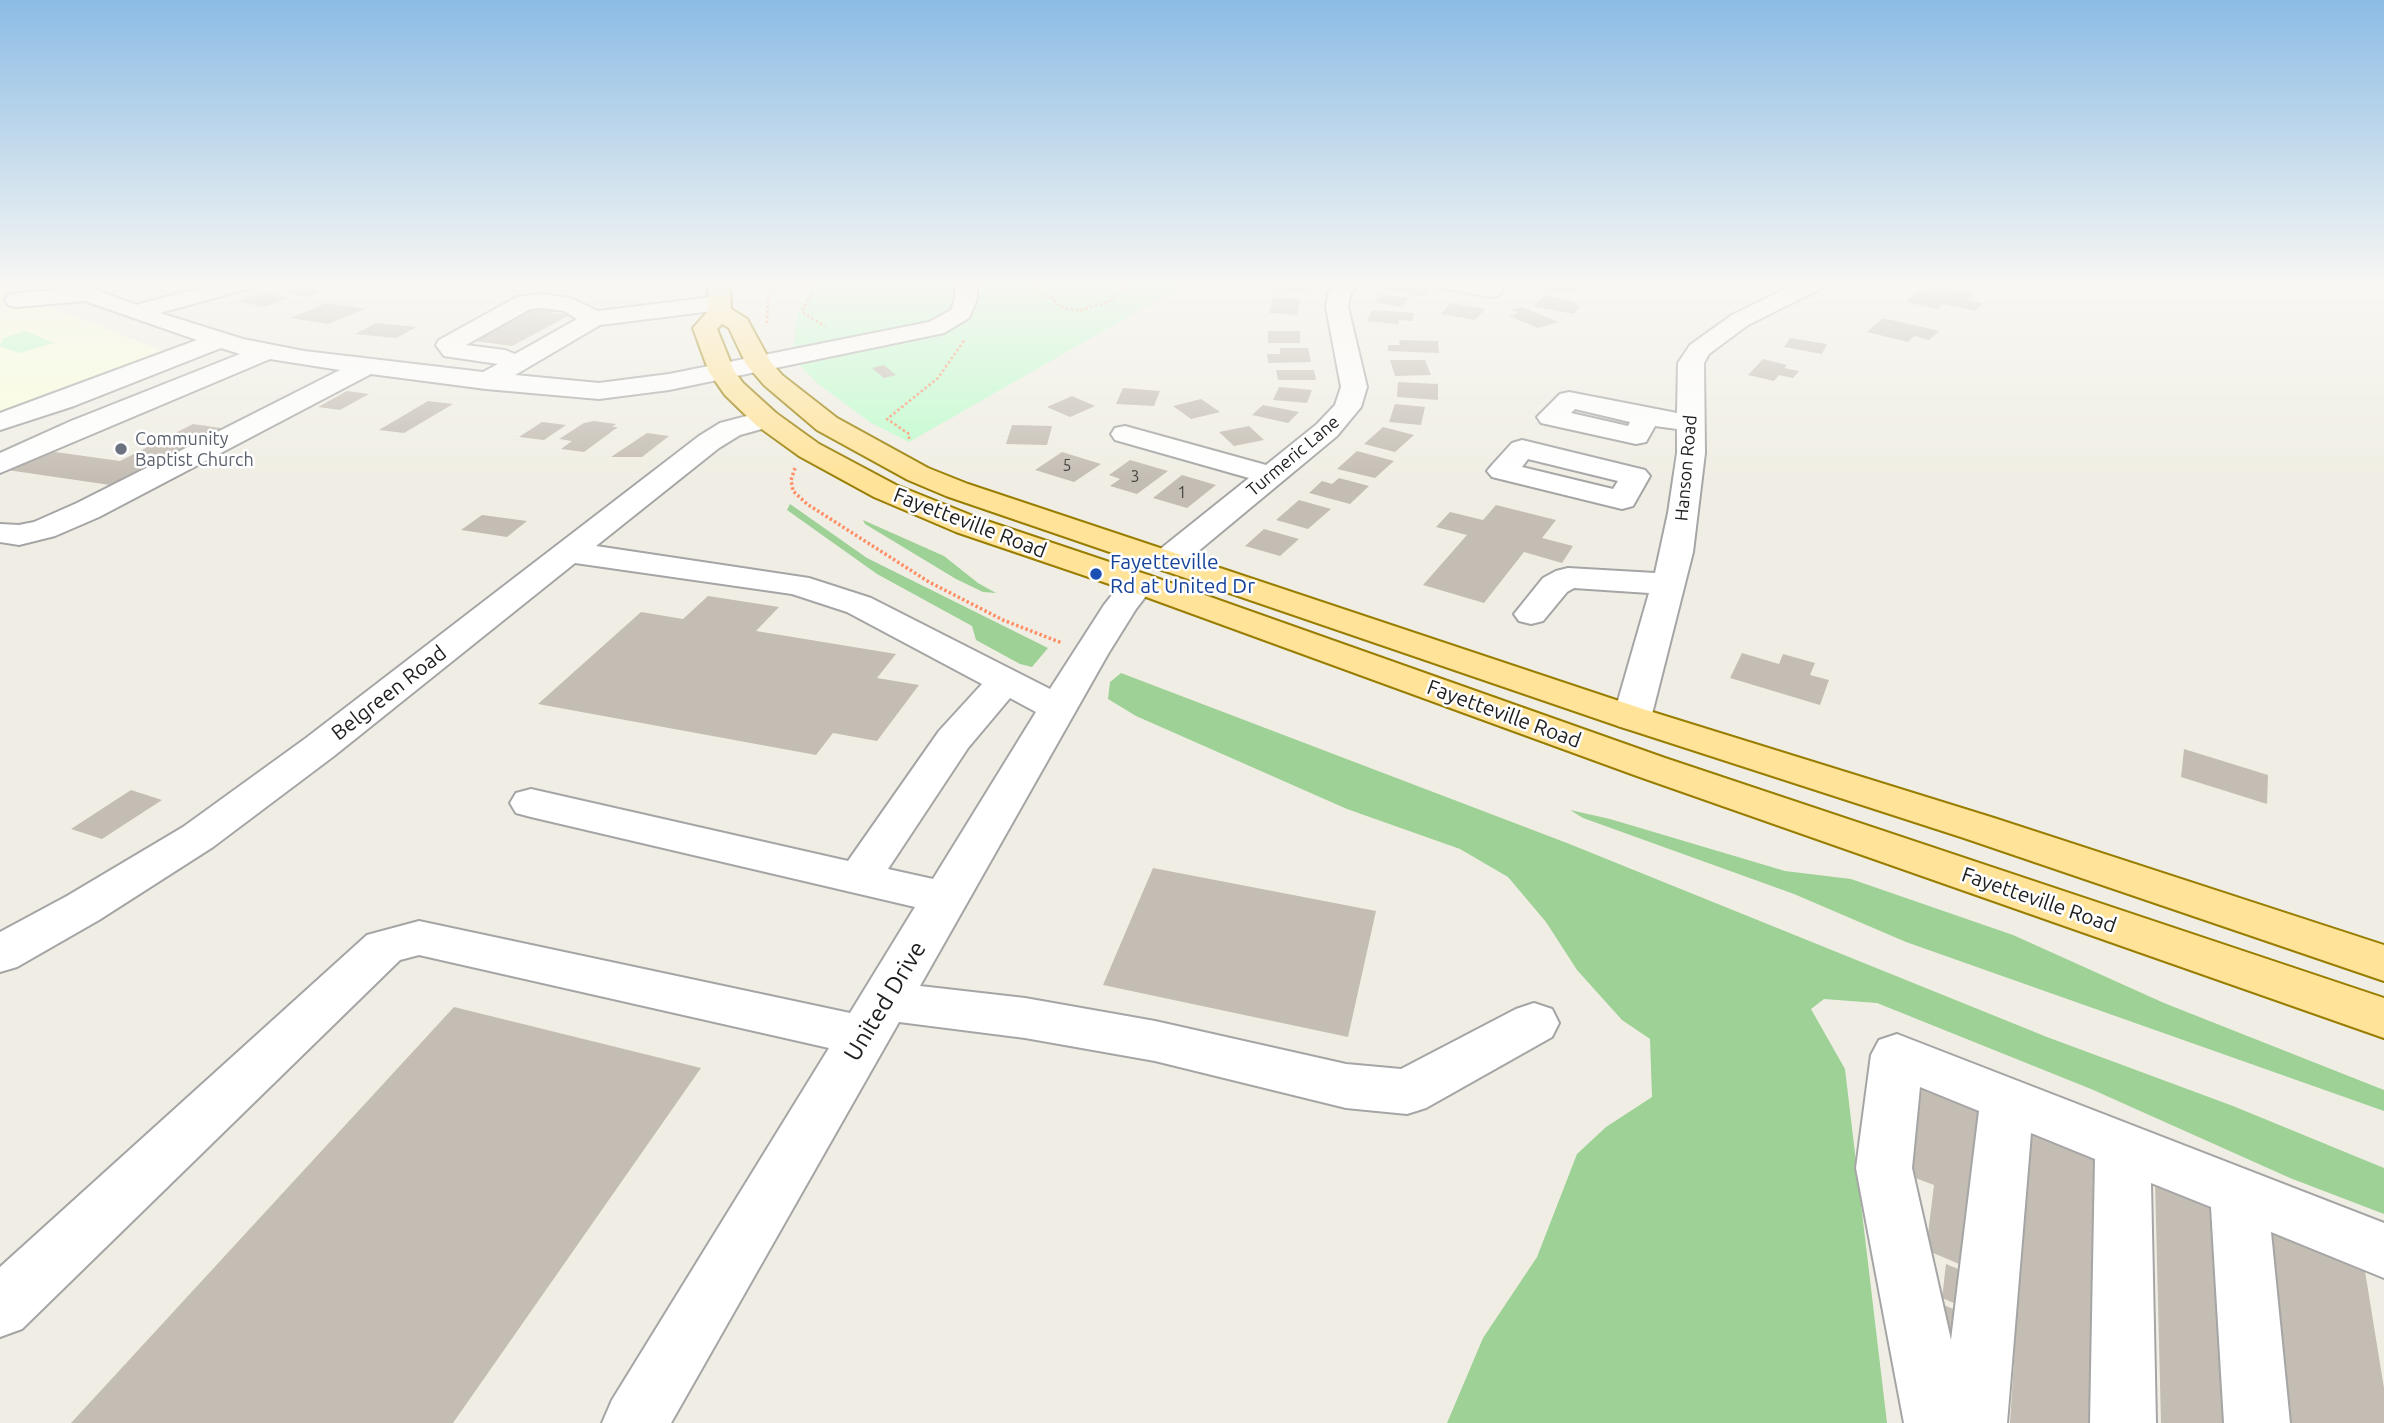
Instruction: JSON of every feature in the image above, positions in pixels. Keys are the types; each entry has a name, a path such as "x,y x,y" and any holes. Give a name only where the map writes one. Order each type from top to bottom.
{"main road":[{"name":"Fayetteville Road","path":"713,348 722,372 734,389 766,419 809,450 885,491 967,525 1153,572 1238,583 1632,718 1979,828 2384,963"},
{"name":"Fayetteville Road","path":"751,348 759,364 773,380 827,424 918,474 998,505 1153,572 1651,767 2384,1018"}],"street":[{"path":"0,422 201,348"},
{"path":"256,348 486,381 599,391 659,384 834,348"},
{"path":"451,348 453,351 524,359"},
{"path":"486,381 543,348"},
{"name":"Turmeric Lane","path":"1153,572 1340,418 1353,399 1353,374 1345,348"},
{"name":"Hanson Road","path":"1632,718 1668,585 1656,498 1692,423 1689,370 1701,348"},
{"path":"0,464 81,427 268,351"},
{"path":"0,533 19,535 44,529 88,510 239,429 368,366"},
{"path":"32,385 107,384"},
{"path":"1646,417 1692,423"},
{"name":"Belgreen Road","path":"0,954 83,908 221,822 718,436 730,429 766,419"},
{"path":"1125,433 1270,475"},
{"path":"568,552 797,585 859,605 1058,708"},
{"name":"United Drive","path":"635,1423 1058,708 1121,605 1153,572"},
{"path":"1531,614 1555,585 1568,579 1621,579 1668,585"},
{"path":"859,879 953,740 1005,681"},
{"path":"531,803 946,898"},
{"path":"0,1308 384,947 419,938 875,1018 1025,1018 1155,1041 1346,1086 1407,1092 1534,1023"},
{"path":"1937,1423 1884,1168 1896,1055 2384,1251"},
{"path":"1974,1423 2007,1099"},
{"path":"2123,1145 2123,1423"},
{"path":"2238,1191 2258,1423"}],"path":[{"path":"908,447 909,434 887,419 938,377 958,348"},
{"path":"796,466 791,481 793,491 807,504 929,582 1003,620 1072,647"}],"shaded area":[{"path":"0,348 156,348 185,360 0,427"}],"green space":[{"path":"7,348 35,348 19,353"},
{"path":"793,348 1073,348 909,442 871,423 817,383 792,357"},
{"path":"790,504 867,558 1048,648 1032,667 1020,664 976,640 972,626 877,574 787,510"},
{"path":"863,520 944,556 978,583 996,593 983,592 956,579 865,524"},
{"path":"1121,673 1567,843 2047,1037 2233,1106 2384,1168 2384,1214 2290,1178 2091,1089 1877,1003 1824,999 1811,1009 1845,1069 1887,1423 1447,1423 1483,1338 1537,1257 1577,1154 1606,1127 1652,1097 1650,1039 1622,1020 1577,970 1546,922 1508,877 1460,849 1347,809 1136,716 1108,699 1110,682"},
{"path":"1570,810 1610,819 1785,871 1851,879 2013,935 2164,1003 2384,1090 2384,1111 1906,942 1794,894 1583,818"}],"building":[{"path":"1280,348 1308,348 1311,362 1268,363 1267,354 1280,354"},
{"path":"1388,348 1439,348 1439,353 1388,351"},
{"path":"1792,348 1825,348 1822,354"},
{"path":"1763,359 1799,371 1793,378 1779,375 1774,381 1748,375"},
{"path":"1390,360 1425,360 1431,375 1395,376"},
{"path":"884,365 896,375 884,378 872,368"},
{"path":"1276,370 1314,370 1316,380 1278,380"},
{"path":"1398,382 1438,384 1438,400 1397,397"},
{"path":"1279,387 1312,390 1307,403 1273,400"},
{"path":"1123,388 1160,391 1154,406 1116,404"},
{"path":"347,391 369,394 340,410 318,407"},
{"path":"1072,396 1095,406 1070,417 1047,407"},
{"path":"1201,399 1220,412 1191,419 1173,406"},
{"path":"428,401 453,404 404,433 379,430"},
{"path":"1395,404 1425,407 1421,425 1389,422"},
{"path":"1263,405 1299,412 1288,423 1252,415"},
{"path":"594,421 616,424 612,427 618,427 584,452 561,449 572,441 559,439 584,423"},
{"path":"542,422 566,425 544,440 519,437"},
{"path":"193,424 228,429 124,487 7,470 48,451 120,461"},
{"path":"1012,425 1052,426 1047,445 1006,444"},
{"path":"1249,426 1264,440 1234,446 1219,432"},
{"path":"1383,427 1414,435 1395,452 1364,444"},
{"path":"647,433 669,436 642,457 611,457"},
{"path":"1357,451 1394,461 1375,478 1337,469"},
{"path":"1062,452 1101,464 1074,482 1035,470"},
{"path":"1130,460 1168,471 1137,494 1110,486 1120,479 1109,475"},
{"path":"1182,475 1216,485 1187,508 1153,498"},
{"path":"1339,478 1369,486 1350,504 1309,493 1322,481 1332,484"},
{"path":"1299,500 1331,509 1308,529 1276,520"},
{"path":"1496,505 1556,520 1542,538 1573,546 1562,563 1524,552 1484,603 1423,585 1467,535 1436,527 1450,512 1483,520"},
{"path":"482,515 527,521 507,537 461,530"},
{"path":"1264,529 1299,539 1280,556 1245,546"},
{"path":"708,596 779,607 756,631 896,654 877,678 919,685 877,741 833,733 816,755 538,704 641,612 683,619"},
{"path":"1742,653 1779,664 1783,654 1815,663 1810,675 1829,680 1820,705 1730,678"},
{"path":"2184,749 2268,775 2267,804 2181,777"},
{"path":"131,790 162,800 102,839 71,829"},
{"path":"1153,868 1376,911 1348,1037 1103,985"},
{"path":"454,1007 701,1068 453,1423 71,1423"},
{"path":"1922,1088 1984,1111 1971,1269 1926,1250 1934,1185 1910,1176"},
{"path":"2029,1122 2096,1147 2092,1423 2010,1423"},
{"path":"2155,1183 2213,1205 2227,1423 2161,1423"},
{"path":"2263,1227 2364,1265 2384,1388 2384,1423 2282,1423"},
{"path":"1946,1264 1970,1274 1968,1309 1942,1298"},
{"path":"1944,1305 1967,1315 1965,1352 1940,1342"}],"place":[{"name":"Community Baptist Church","path":"121,449"},
{"name":"Fayetteville Rd at United Dr","path":"1096,574"}]}
